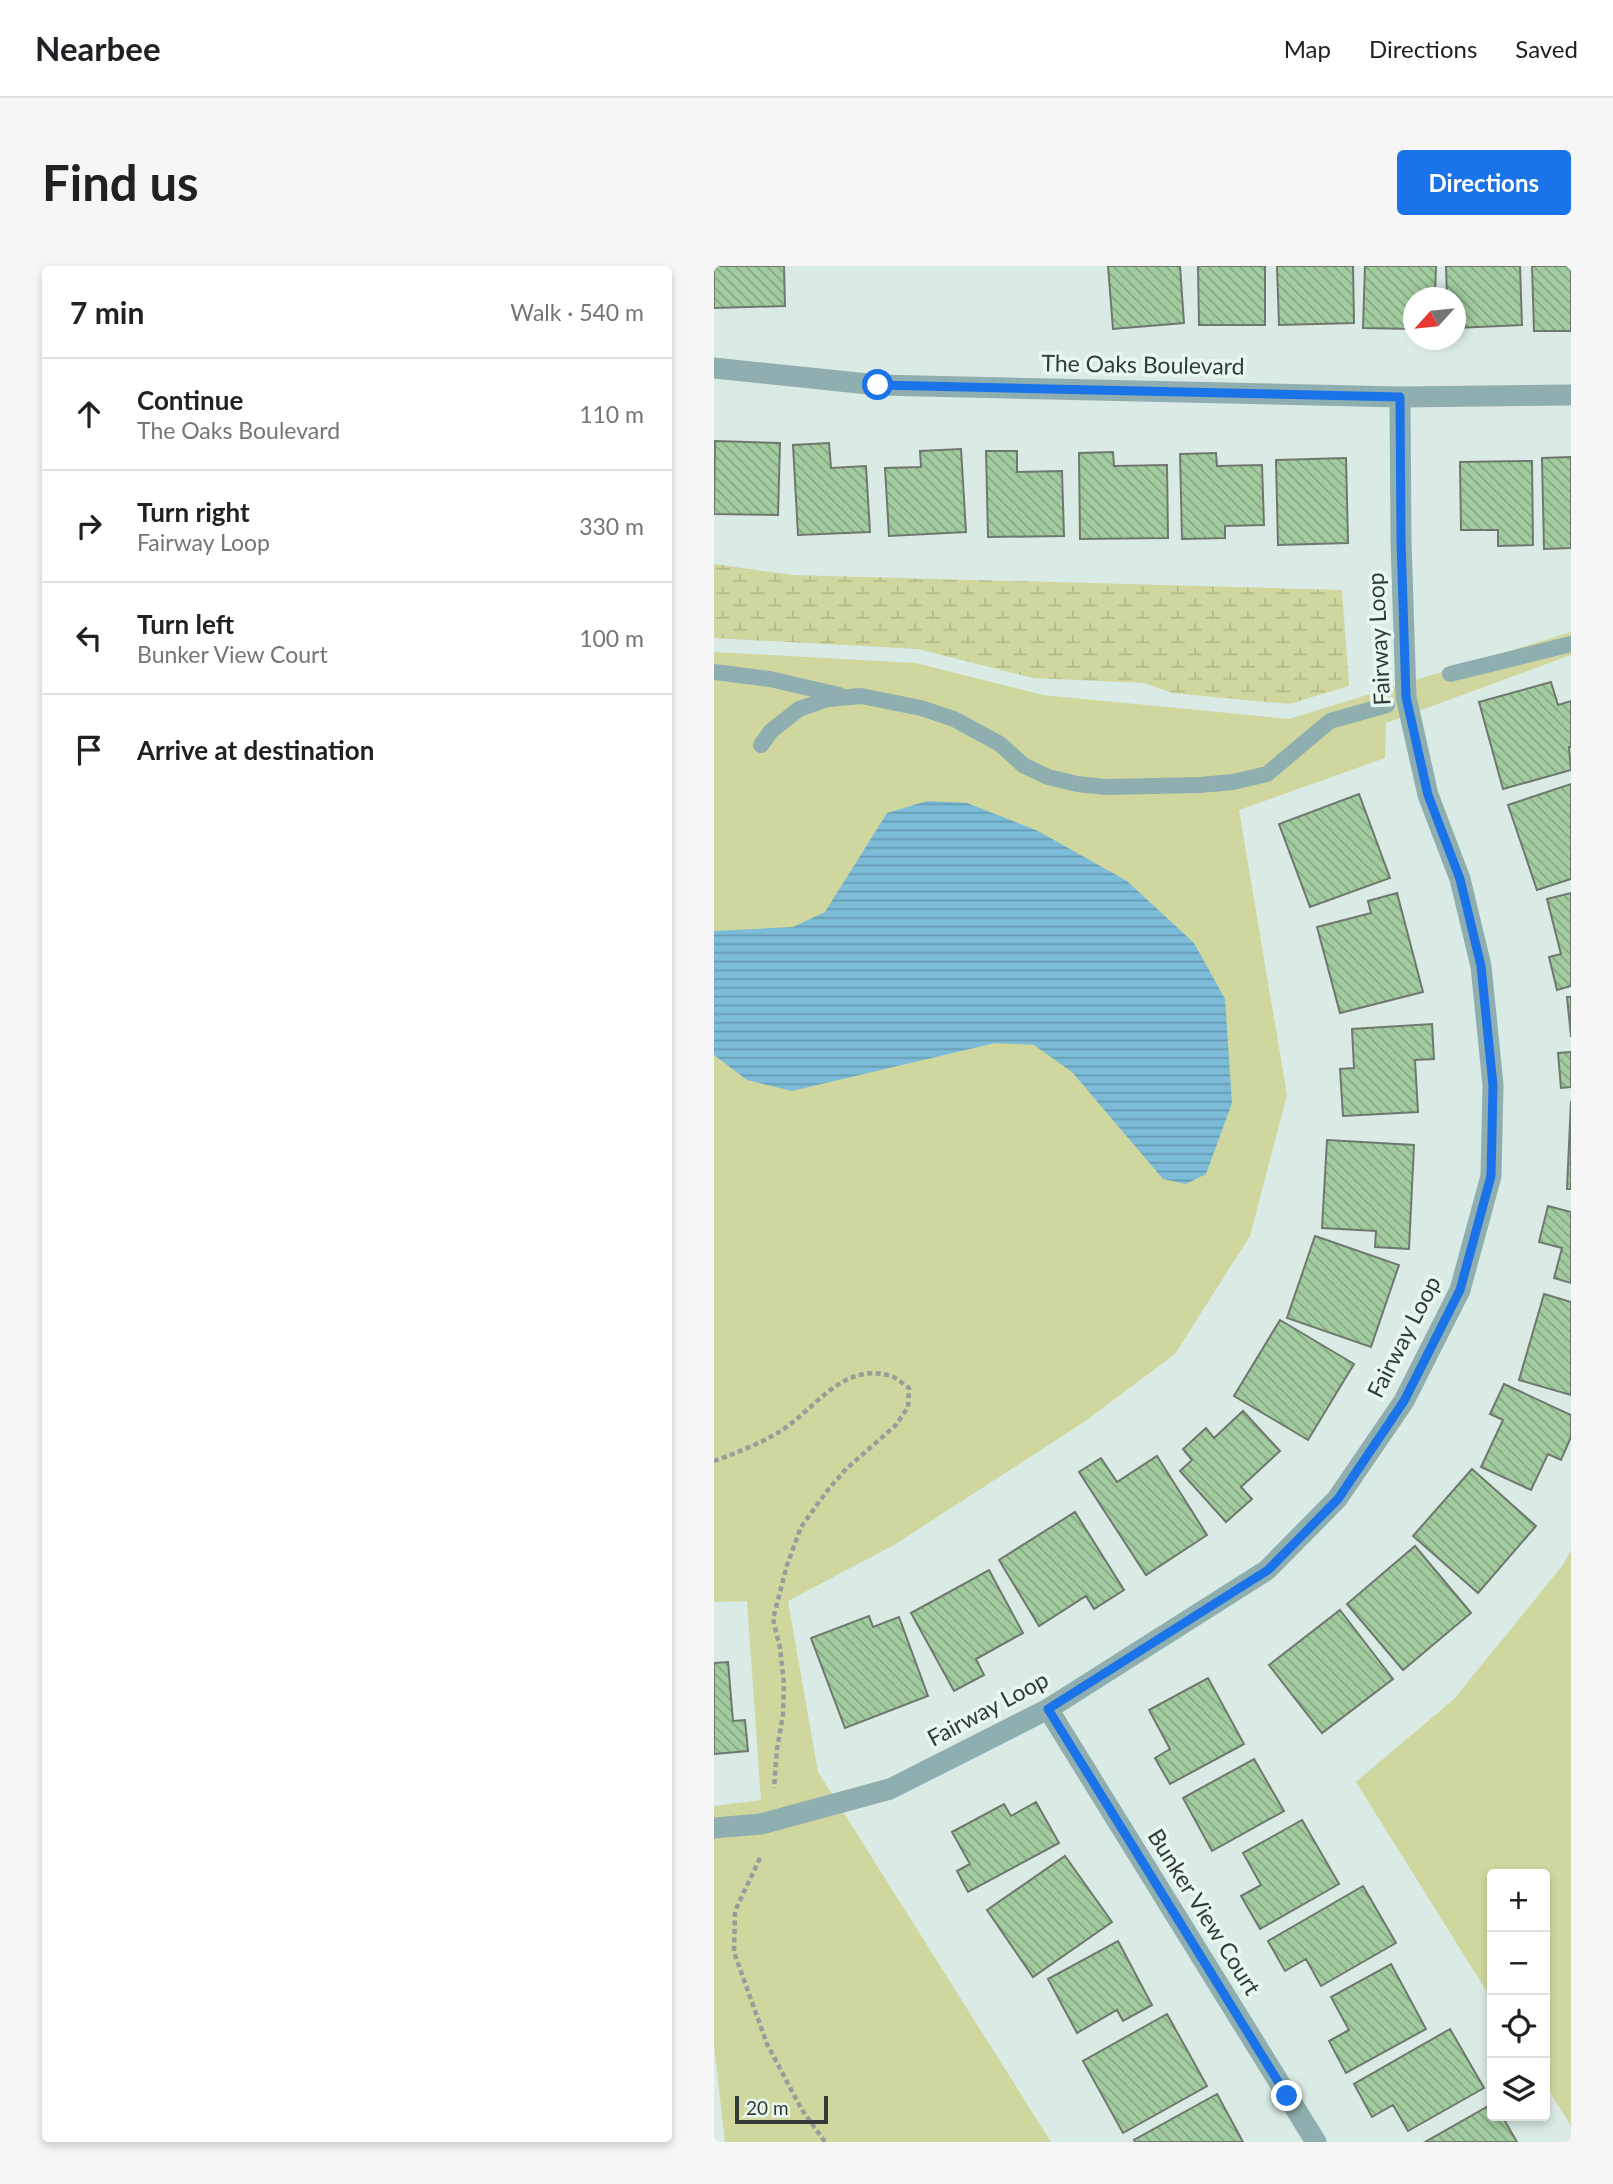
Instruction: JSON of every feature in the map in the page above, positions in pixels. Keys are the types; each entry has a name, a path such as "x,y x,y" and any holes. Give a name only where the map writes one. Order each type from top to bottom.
{"street":[{"name":"The Oaks Boulevard","path":"714,368 878,385 1400,397 1571,396"},
{"name":"Fairway Loop","path":"714,1828 761,1824 890,1789 1048,1709 1268,1570 1338,1499 1404,1401 1460,1290 1491,1176 1493,1085 1481,966 1460,879 1428,795 1406,697 1400,397"},
{"name":"Bunker View Court","path":"1048,1709 1315,2142"}],"lane":[{"path":"1450,674 1571,645"},
{"path":"714,672 770,679 852,697"},
{"path":"761,745 771,731 799,709 828,699 861,696 921,708 954,719 1000,744 1023,765 1048,777 1106,787 1200,785 1233,782 1267,774 1330,721 1387,705"}],"path":[{"path":"714,1461 780,1431 827,1391 850,1377 872,1374 892,1376 909,1388 908,1407 896,1425 846,1469 827,1491 801,1527 787,1565 772,1619 780,1647 784,1684 774,1788"},
{"path":"761,1858 735,1911 734,1952 767,2044 802,2110 825,2142"}],"green space":[{"path":"714,564 793,575 1342,590 1349,686 1289,704 1172,693 1144,683 1033,678 918,649 714,638"},
{"path":"1571,632 1571,655 1386,723 1385,758 1239,810 1287,1095 1250,1236 1175,1354 1084,1422 894,1545 788,1601 818,1772 1051,2142 725,2142 714,2045 714,1806 761,1800 747,1601 714,1602 714,652 916,663 1043,695 1289,719"},
{"path":"1571,1550 1571,2126 1550,2092 1550,1869 1487,1869 1487,1992 1356,1782 1454,1699 1563,1565"}],"water":[{"path":"927,801 967,803 1038,831 1127,881 1194,943 1225,999 1232,1103 1206,1174 1186,1184 1163,1179 1072,1072 1034,1045 995,1043 792,1091 747,1080 714,1055 714,931 793,927 825,912 887,813"}],"building":[{"path":"714,266 784,266 785,306 714,308"},
{"path":"1108,266 1180,266 1184,323 1113,329"},
{"path":"1198,266 1265,266 1265,325 1199,325"},
{"path":"1277,266 1353,266 1354,323 1279,325"},
{"path":"1365,266 1436,266 1435,287 1403,287 1403,329 1363,328"},
{"path":"1446,266 1520,266 1522,325 1466,328 1466,287 1447,287"},
{"path":"1532,266 1571,266 1571,331 1534,331"},
{"path":"715,441 780,443 778,515 714,514"},
{"path":"829,443 831,468 866,466 870,532 798,535 793,445"},
{"path":"961,449 966,532 889,536 885,468 921,467 920,451"},
{"path":"986,451 1017,451 1017,472 1062,471 1064,536 988,537"},
{"path":"1113,452 1114,466 1167,465 1168,538 1080,539 1079,453"},
{"path":"1216,453 1217,466 1262,465 1264,525 1225,526 1225,538 1182,539 1180,454"},
{"path":"1571,457 1571,548 1544,549 1542,458"},
{"path":"1346,458 1348,543 1278,545 1276,460"},
{"path":"1532,461 1533,545 1498,546 1498,530 1461,530 1460,462"},
{"path":"1551,682 1558,705 1571,701 1571,770 1503,789 1479,702"},
{"path":"1571,784 1571,879 1537,890 1508,805"},
{"path":"1359,794 1390,878 1310,907 1279,824"},
{"path":"1397,893 1423,992 1340,1013 1317,927 1371,913 1368,901"},
{"path":"1571,893 1571,986 1557,990 1549,957 1561,954 1547,899"},
{"path":"1567,997 1571,997 1571,1037"},
{"path":"1432,1024 1434,1059 1415,1060 1418,1112 1343,1116 1340,1069 1354,1068 1352,1029"},
{"path":"1571,1052 1571,1087 1561,1088 1558,1053"},
{"path":"1571,1101 1571,1189 1567,1189"},
{"path":"1327,1140 1414,1145 1409,1249 1375,1247 1376,1231 1322,1228"},
{"path":"1548,1206 1571,1212 1571,1283 1554,1278 1562,1248 1539,1242"},
{"path":"1315,1236 1399,1265 1371,1347 1287,1318"},
{"path":"1544,1294 1571,1302 1571,1395 1519,1380"},
{"path":"1280,1320 1354,1364 1308,1440 1234,1396"},
{"path":"1504,1384 1571,1415 1571,1437 1561,1460 1548,1454 1531,1490 1481,1467 1503,1420 1490,1414"},
{"path":"1243,1411 1280,1451 1241,1487 1252,1499 1226,1522 1180,1471 1192,1460 1183,1449 1206,1428 1214,1438"},
{"path":"1157,1456 1207,1535 1146,1575 1079,1472 1101,1458 1117,1482"},
{"path":"1472,1469 1536,1526 1478,1593 1413,1536"},
{"path":"1075,1512 1124,1590 1094,1609 1086,1596 1039,1626 999,1560"},
{"path":"1415,1546 1471,1613 1403,1670 1347,1604"},
{"path":"989,1570 1023,1633 976,1659 984,1675 954,1691 911,1613"},
{"path":"1340,1610 1393,1679 1322,1733 1269,1665"},
{"path":"869,1616 873,1627 899,1617 928,1696 845,1728 811,1638"},
{"path":"728,1662 733,1721 745,1720 748,1751 714,1754 714,1663"},
{"path":"1208,1678 1244,1744 1170,1784 1155,1758 1170,1749 1149,1710"},
{"path":"1254,1759 1284,1811 1212,1851 1183,1798"},
{"path":"1036,1802 1059,1843 968,1892 957,1871 970,1864 952,1832 1004,1804 1011,1816"},
{"path":"1302,1820 1339,1884 1260,1929 1241,1896 1261,1885 1243,1853"},
{"path":"1065,1856 1112,1922 1033,1977 987,1910"},
{"path":"1363,1886 1396,1943 1321,1986 1306,1959 1285,1971 1268,1941"},
{"path":"1118,1941 1152,2005 1123,2021 1117,2010 1077,2033 1048,1979"},
{"path":"1391,1964 1426,2029 1346,2073 1329,2041 1349,2030 1331,1997"},
{"path":"1167,2014 1207,2086 1123,2133 1083,2061"},
{"path":"1450,2029 1484,2088 1408,2131 1393,2105 1372,2117 1354,2084"},
{"path":"1217,2094 1243,2142 1135,2142 1134,2140"},
{"path":"1487,2107 1487,2121 1505,2121 1517,2142 1425,2142"}],"route":[{"path":"878,385 1400,397 1406,697 1428,795 1460,879 1481,966 1493,1085 1491,1176 1460,1290 1404,1401 1338,1499 1268,1570 1048,1709 1287,2096"}]}
